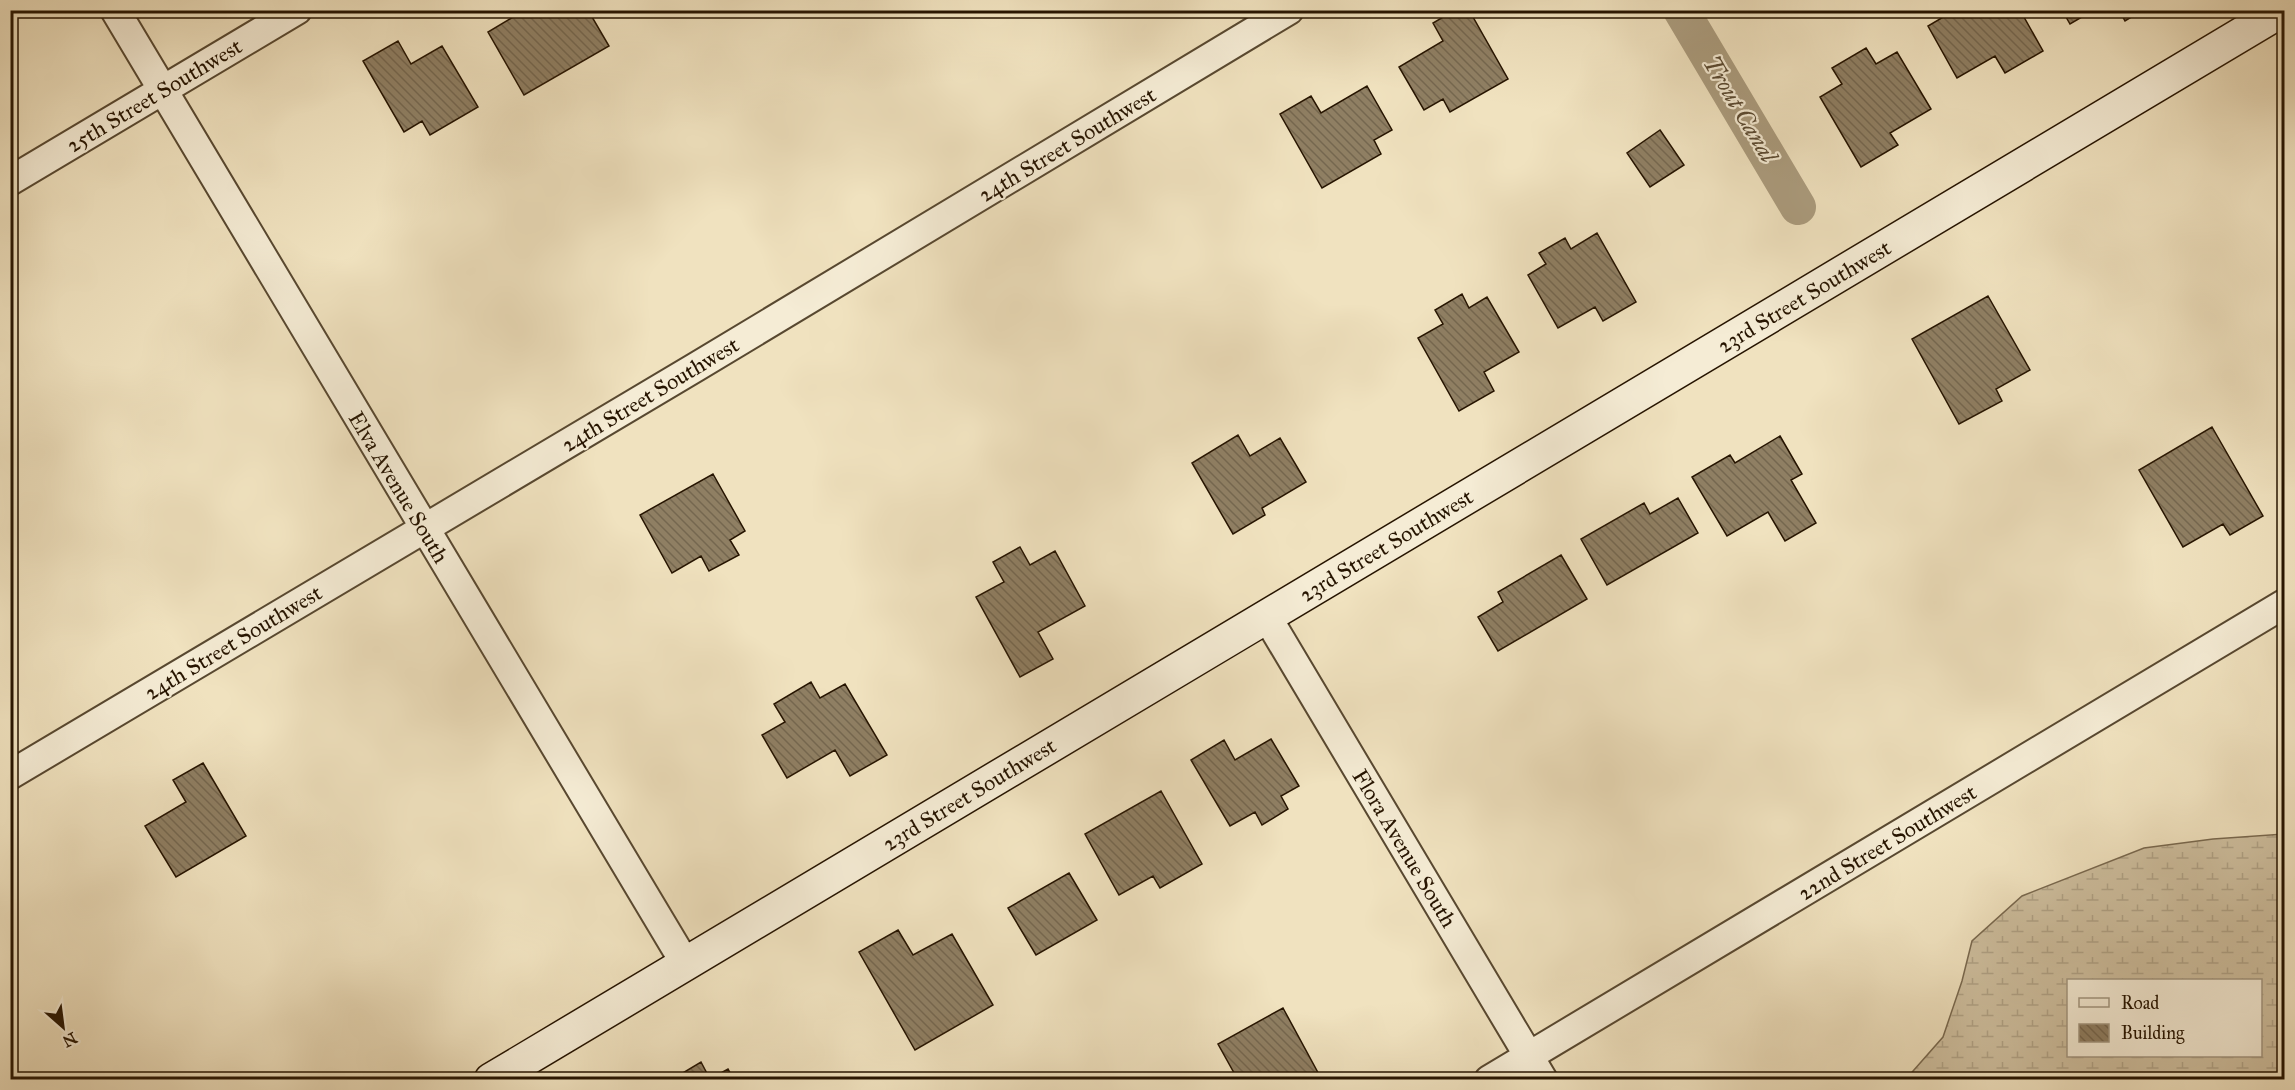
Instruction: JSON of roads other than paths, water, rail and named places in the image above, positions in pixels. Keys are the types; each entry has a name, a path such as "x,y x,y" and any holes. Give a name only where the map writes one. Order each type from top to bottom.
{"street":[{"name":"Elva Avenue South","path":"115,10 685,963"},
{"name":"25th Street Southwest","path":"10,181 297,10"},
{"name":"24th Street Southwest","path":"10,775 696,367 1289,10"},
{"name":"23rd Street Southwest","path":"491,1080 2282,10"},
{"name":"22nd Street Southwest","path":"1489,1080 1536,1068 2284,604"},
{"name":"Flora Avenue South","path":"1267,617 1536,1068"}],"waterway":[{"name":"Trout Canal","path":"1681,10 1798,207"}]}
